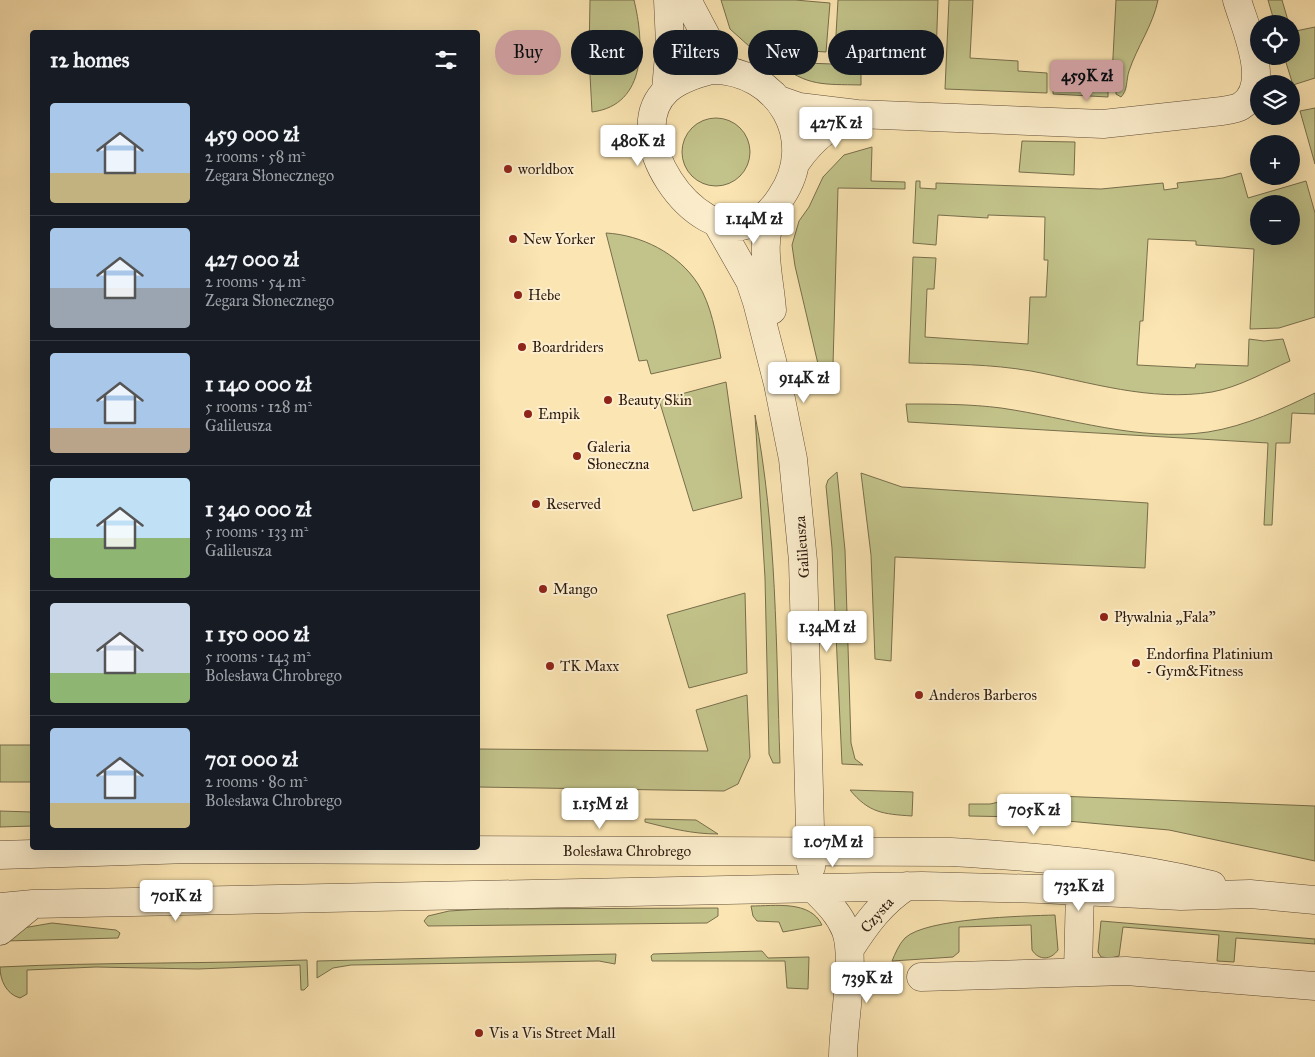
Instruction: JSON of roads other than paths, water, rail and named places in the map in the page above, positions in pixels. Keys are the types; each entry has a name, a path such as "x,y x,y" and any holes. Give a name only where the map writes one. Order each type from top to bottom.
{"street":[{"path":"666,90 670,44 668,0"},
{"path":"687,0 703,30"},
{"path":"779,100 799,106 857,114 1103,124 1198,116 1240,106 1249,99 1256,86 1257,70 1237,0"},
{"path":"693,75 684,78 666,90 658,102 651,125 652,141 657,159 677,192 693,207 717,223 731,226 751,224 775,207 793,176 797,160 794,130 789,116 779,100 765,87 749,77 738,74"},
{"path":"797,160 808,145 823,132 857,114"},
{"name":"Galileusza","path":"772,358 773,323 765,246 768,222 775,207"},
{"name":"Galileusza","path":"717,223 750,281 772,358 793,459 804,561 810,850 813,888"},
{"name":"Bolesława Chrobrego","path":"480,849 951,852 1047,858 1176,877 1250,894"},
{"name":"Bolesława Chrobrego","path":"0,855 158,850"},
{"name":"Bolesława Chrobrego","path":"0,907 32,904 908,886 1080,890 1181,896 1250,894 1315,900"},
{"name":"Czysta","path":"850,948 873,915 895,894 908,886"},
{"name":"Czysta","path":"813,888 838,916 846,930 850,948 843,1057"},
{"path":"1078,971 1080,890"},
{"path":"0,931 32,904"},
{"path":"921,976 1126,970 1315,986"}],"place":[{"name":"worldbox","path":"508,169"},
{"name":"New Yorker","path":"513,239"},
{"name":"Hebe","path":"518,295"},
{"name":"Boardriders","path":"522,347"},
{"name":"Beauty Skin","path":"608,400"},
{"name":"Empik","path":"528,414"},
{"name":"Galeria Słoneczna","path":"577,456"},
{"name":"Reserved","path":"536,504"},
{"name":"Mango","path":"543,589"},
{"name":"Pływalnia „Fala”","path":"1104,617"},
{"name":"Endorfina Platinium - Gym&Fitness","path":"1136,663"},
{"name":"TK Maxx","path":"550,666"},
{"name":"Anderos Barberos","path":"919,695"},
{"name":"Vis a Vis Street Mall","path":"479,1033"}]}
